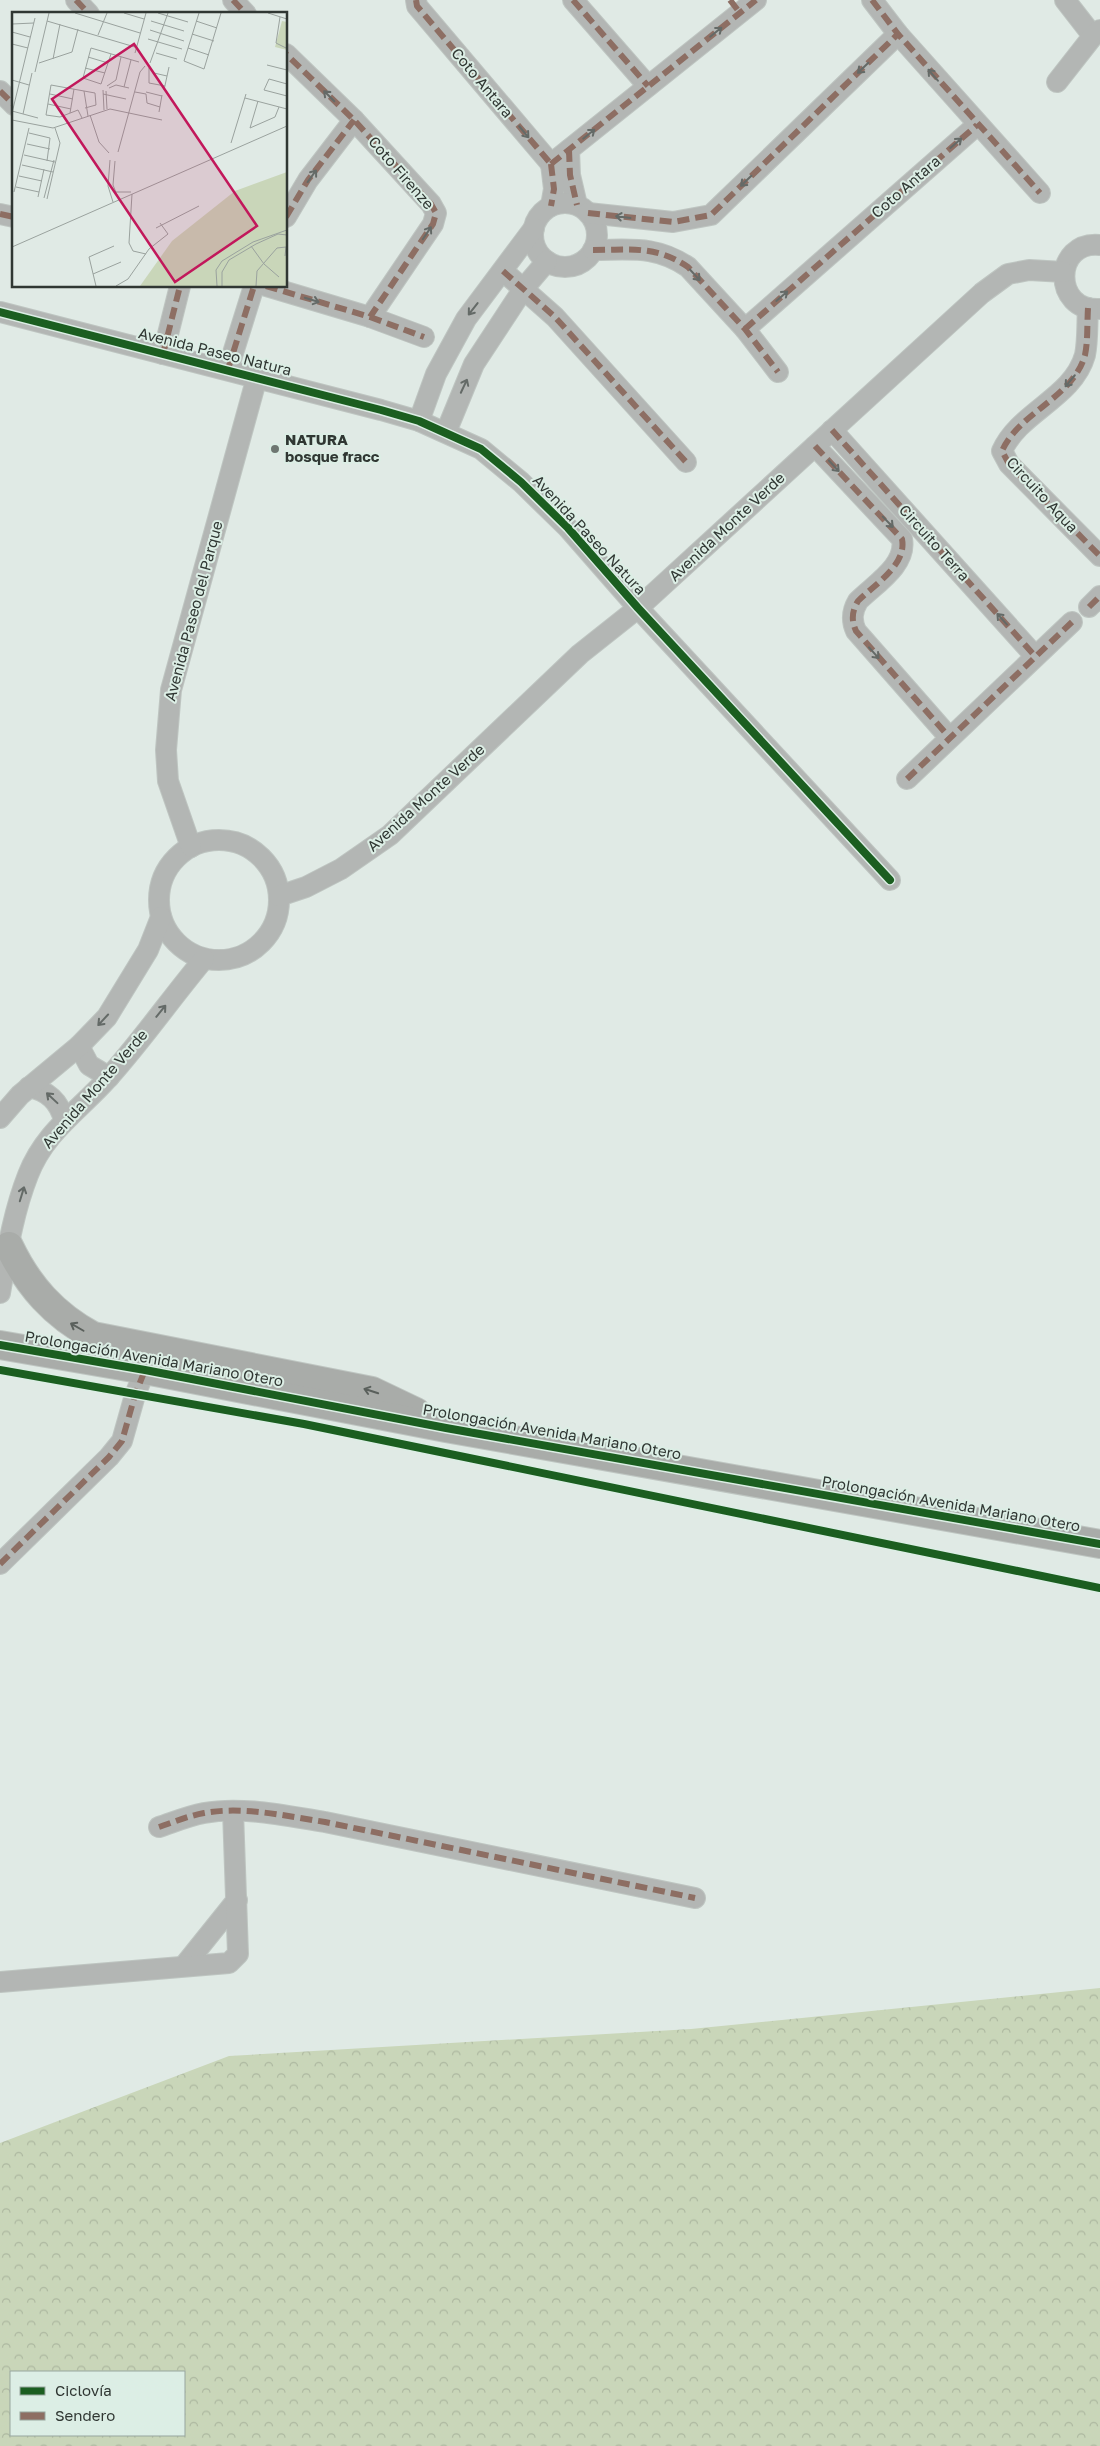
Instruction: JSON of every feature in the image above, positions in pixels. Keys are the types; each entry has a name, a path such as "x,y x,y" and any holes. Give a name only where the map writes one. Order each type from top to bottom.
{"street":[{"path":"76,0 87,12"},
{"path":"233,0 244,12"},
{"name":"Coto Antara","path":"416,0 417,6 551,164"},
{"path":"573,0 648,86"},
{"path":"551,206 554,179 551,164 648,86 735,6 756,0"},
{"path":"872,0 898,34 977,125 1040,193"},
{"path":"1057,82 1096,33 1065,0"},
{"path":"419,421 436,374 466,319 534,228 543,211 559,203 583,209 673,222 711,215 898,34"},
{"name":"Coto Firenze","path":"288,56 354,120 431,204 436,213 433,224 370,318"},
{"path":"0,91 12,103"},
{"path":"288,215 308,180 354,120"},
{"name":"Coto Antara","path":"745,329 977,125"},
{"path":"534,228 534,243 547,261 556,265 578,264 593,250 597,231 583,209 570,175 569,150"},
{"path":"1094,309 1071,298 1066,289 1064,272 1068,260 1075,252 1084,247 1100,245"},
{"path":"593,250 654,251 688,267 745,329 778,372"},
{"path":"446,432 474,364 524,288 547,261"},
{"name":"Avenida Monte Verde","path":"279,896 306,886 341,869 390,835 580,654 638,608 982,292 1008,274 1029,270 1064,272"},
{"path":"503,271 555,317 686,462"},
{"path":"164,354 180,288"},
{"path":"228,370 253,288"},
{"path":"272,288 424,337"},
{"name":"Circuito Aqua","path":"1094,309 1085,354 1079,369 1069,384 1008,439 1002,451 1009,464 1100,556"},
{"name":"Avenida Paseo Natura","path":"0,312 257,377 419,421 481,449 521,482 568,528 638,608 890,880"},
{"name":"Avenida Paseo del Parque","path":"191,847 168,781 166,750 169,705 174,680 257,377"},
{"name":"Circuito Terra","path":"832,430 1034,656"},
{"path":"815,446 902,538 901,558 858,601 854,608 853,624 856,631 949,737"},
{"path":"907,779 1034,656 1072,622"},
{"path":"225,841 248,848 266,863 277,884 279,896 276,920 263,942 242,956 223,960 204,959 178,944 165,928 159,905 161,882 172,862 191,847 202,842 225,841"},
{"path":"0,1118 29,1087 79,1046 107,1016 148,950 161,917"},
{"name":"Avenida Monte Verde","path":"0,1293 7,1233 28,1174 43,1147 64,1120 109,1077 204,959"},
{"path":"79,1046 89,1065 109,1077"},
{"path":"29,1087 38,1089 52,1098 58,1104 64,1120"},
{"path":"7,1233 26,1278 44,1300 72,1324 93,1336 372,1390 446,1428"},
{"name":"Prolongación Avenida Mariano Otero","path":"0,1345 145,1370 446,1428 1100,1544"},
{"path":"0,1564 122,1441 145,1370"},
{"path":"159,1827 206,1813 233,1811 325,1822 695,1898"},
{"path":"0,1982 229,1963 238,1954 233,1811"},
{"path":"184,1966 237,1900"}],"green space":[{"path":"1100,1988 1100,2446 0,2446 0,2143 229,2056 691,2029"}],"marked path":[{"path":"76,0 87,12"},
{"path":"233,0 244,12"},
{"path":"416,0 417,6 551,164"},
{"path":"573,0 648,86"},
{"path":"730,0 740,13"},
{"path":"551,164 756,0"},
{"path":"872,0 898,34 1040,193"},
{"path":"588,213 673,222 711,215 898,34"},
{"path":"273,288 370,317 433,224 436,213 431,204 354,120 288,56"},
{"path":"0,91 12,103"},
{"path":"288,214 308,180 354,120"},
{"path":"745,329 977,125"},
{"path":"569,150 570,175 577,205"},
{"path":"551,164 554,189 551,206"},
{"path":"0,214 12,217"},
{"path":"593,250 642,250 665,255 688,267 745,329 778,372"},
{"path":"503,271 555,317 686,462"},
{"path":"163,354 180,288"},
{"path":"228,369 253,288"},
{"path":"1088,308 1086,350 1079,370 1058,394 1020,426 1010,437 1002,451 1009,464 1100,556"},
{"path":"370,317 424,337"},
{"path":"832,430 1035,656"},
{"path":"815,446 902,539 900,557 895,566 858,601 853,612 854,627 949,737"},
{"path":"1089,607 1100,596"},
{"path":"907,779 1072,622"},
{"path":"0,1564 109,1457 122,1441 135,1395 145,1370"},
{"path":"159,1827 204,1813 249,1811 325,1822 695,1898"}],"cycle path":[{"path":"0,312 381,410 419,421 481,449 521,482 568,528 638,608 890,880"},
{"path":"0,1345 145,1370 446,1428 1100,1544"},
{"path":"0,1370 304,1424 1100,1588"}],"place":[{"name":"NATURA bosque fracc","path":"275,449"}]}
